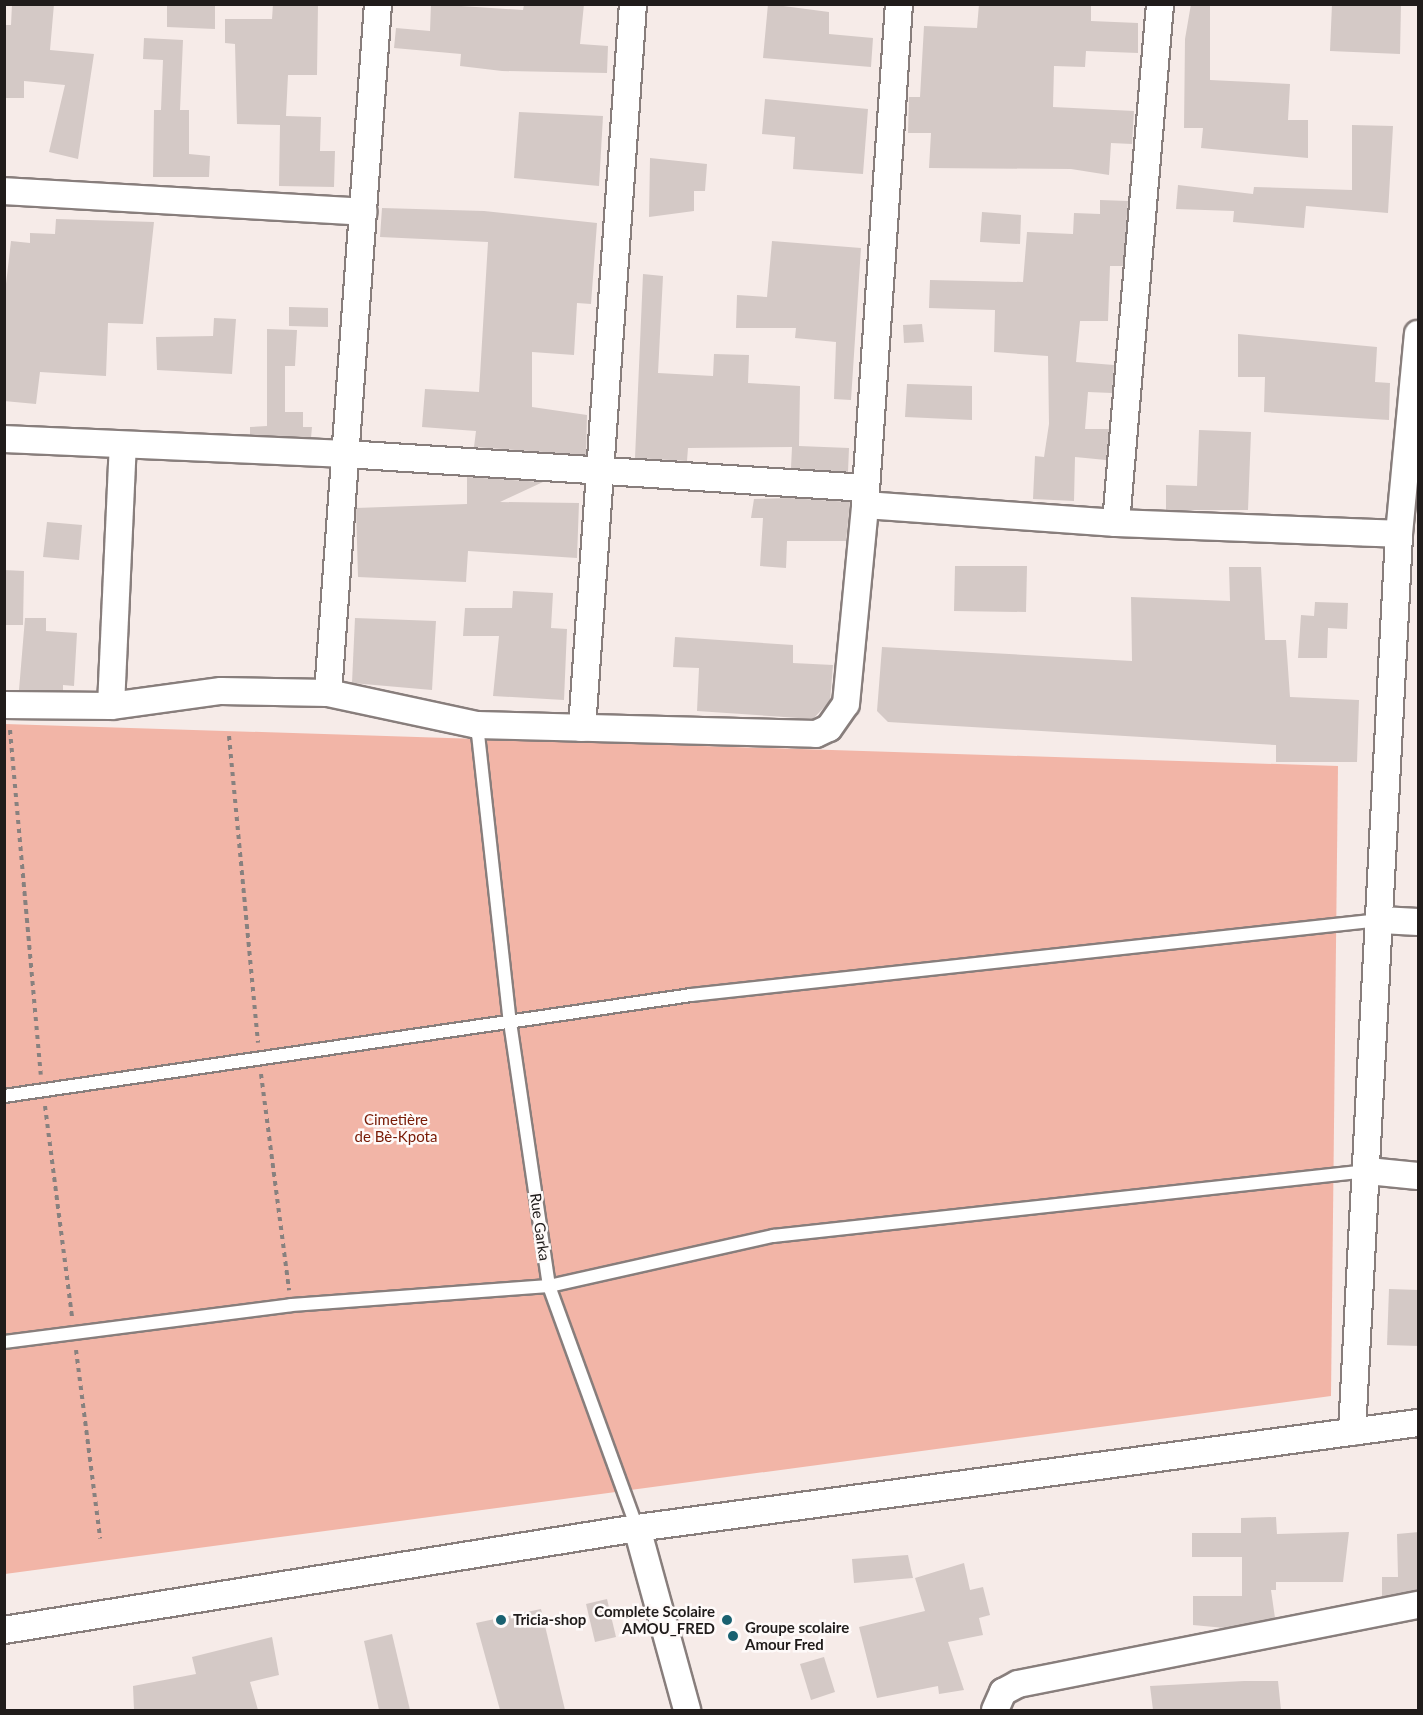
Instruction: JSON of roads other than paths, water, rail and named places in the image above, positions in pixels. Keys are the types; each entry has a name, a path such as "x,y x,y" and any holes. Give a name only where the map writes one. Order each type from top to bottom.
{"street":[{"path":"328,693 378,4"},
{"path":"582,728 633,4"},
{"path":"6,705 111,706 221,691 328,693 477,725 816,734 829,728 846,704 865,496 899,4"},
{"path":"1116,524 1160,4"},
{"path":"4,191 363,212"},
{"path":"1352,1432 1382,920 1399,534 1419,334"},
{"path":"4,439 345,454 600,472 865,496 1116,524 1399,534"},
{"path":"111,706 123,446"},
{"path":"1382,920 1419,922"},
{"path":"1368,1171 1419,1176"},
{"path":"4,1630 637,1528 1419,1423"},
{"name":"Rue Garka","path":"637,1528 687,1710"},
{"path":"995,1710 1004,1692 1018,1684 1419,1605"}],"lane":[{"name":"Rue Garka","path":"477,725 510,1022 549,1286 637,1528"},
{"path":"4,1096 260,1062 691,995 1382,920"},
{"path":"4,1342 74,1336 291,1305 549,1286 773,1236 1368,1171"}],"place":[{"name":"Tricia-shop","path":"501,1620"},
{"name":"Complete Scolaire AMOU_FRED","path":"727,1620"},
{"name":"Groupe scolaire Amour Fred","path":"733,1636"}],"park label":[{"name":"Cimetière de Bè-Kpota","path":"396,1128"}]}
